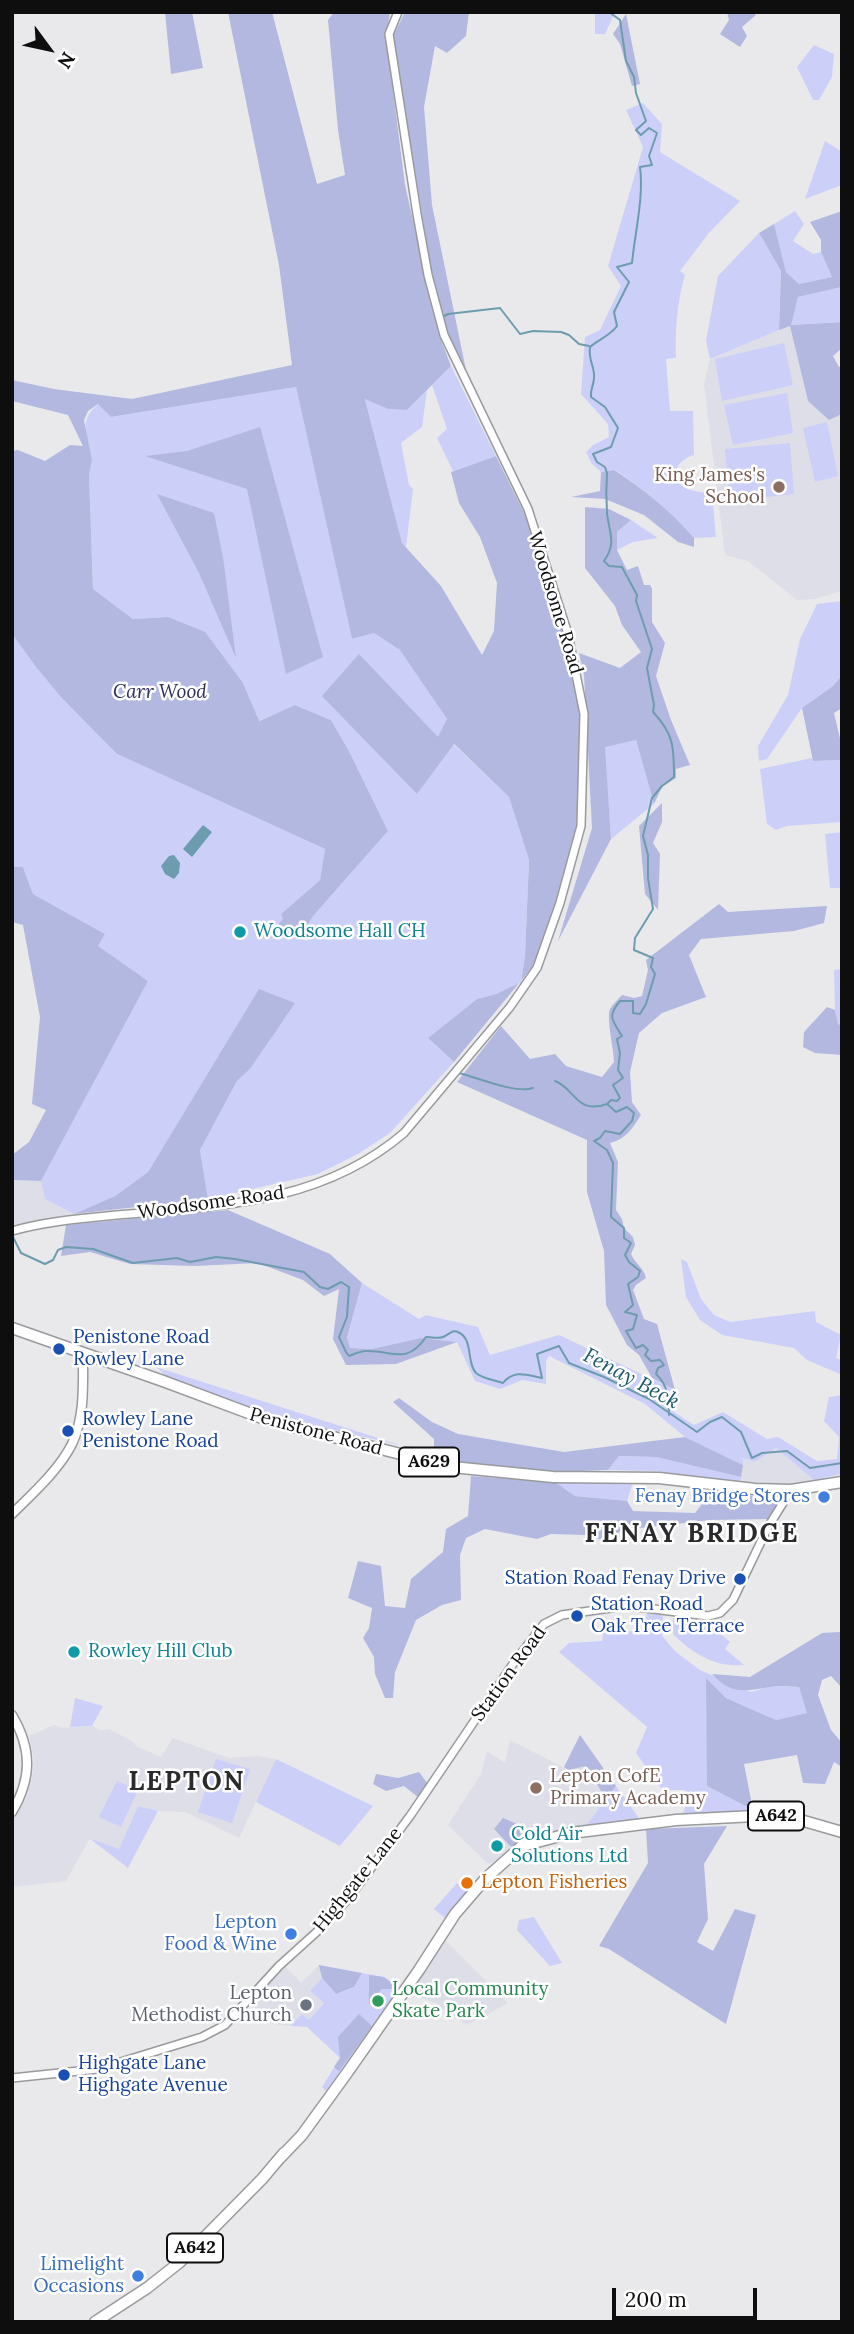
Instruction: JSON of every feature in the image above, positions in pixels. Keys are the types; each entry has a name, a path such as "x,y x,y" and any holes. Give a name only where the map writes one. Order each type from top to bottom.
{"highway":[{"name":"Penistone Road","path":"12,1328 270,1421 452,1467 553,1477 659,1478 755,1489 791,1490 842,1482"},
{"name":"A642","path":"95,2322 147,2288 180,2262 262,2179 326,2101 419,1970 455,1914 486,1878 522,1846 571,1833 676,1820 755,1816 790,1816 842,1832"}],"main road":[{"path":"12,1514 56,1466 72,1444 83,1398 83,1353"},
{"path":"12,1715 25,1738 28,1760 20,1798 12,1812"}],"street":[{"name":"Woodsome Road","path":"14,1231 68,1220 229,1204 276,1196 307,1188 353,1169 388,1147 404,1133 510,1007 537,968 560,903 582,827 584,714 578,673 528,509 444,335 422,238 389,34 398,12"},
{"name":"Station Road","path":"410,1816 515,1661 544,1623 562,1615 617,1607 708,1616 720,1613 733,1600 768,1527 791,1490"},
{"name":"Highgate Lane","path":"12,2078 98,2068 202,2037 225,2025 279,1966 348,1899 410,1816"}],"shaded area":[{"path":"595,12 615,12 605,34 595,34"},
{"path":"814,45 834,54 832,77 819,100 813,100 797,67"},
{"path":"643,103 662,124 660,152 740,201 709,233 680,271 685,275 677,316 676,358 666,359 670,411 693,411 694,455 679,464 676,478 687,489 712,493 716,537 694,538 667,510 615,470 601,472 592,464 586,452 609,437 608,424 581,394 585,337 600,330 621,286 608,266 643,147 626,110"},
{"path":"825,141 842,152 842,185 805,199"},
{"path":"795,211 804,224 793,241 813,254 821,252 832,277 799,284 786,272 774,224"},
{"path":"759,233 781,271 779,330 710,359 706,341 718,276"},
{"path":"842,287 842,322 790,325 798,297"},
{"name":"King James's School","path":"790,325 808,401 842,417 842,591 815,599 797,600 748,561 725,555 704,384 710,359"},
{"path":"784,343 793,385 722,401 715,359"},
{"path":"451,366 496,456 453,471 437,438 447,429 432,385"},
{"path":"296,387 352,639 374,633 401,650 447,719 417,794 453,744 509,797 529,860 525,956 521,982 496,994 477,999 428,1038 454,1062 390,1133 358,1154 318,1174 208,1199 200,1150 237,1081 250,1069 294,1003 259,990 148,1172 115,1196 74,1214 45,1199 41,1181 148,981 97,946 105,934 33,894 23,867 12,867 12,634 36,667 117,754 325,849 320,880 281,914 301,934 314,915 388,831 331,720 295,705 258,721 243,683 168,617 133,619 93,589 90,463 86,427 91,411 99,404 111,417"},
{"path":"427,390 422,427 401,443 409,485 413,489 406,547 402,543 365,398 388,409 407,410"},
{"path":"787,393 793,433 733,445 724,405"},
{"path":"827,422 838,476 815,482 803,428"},
{"path":"790,443 794,494 730,501 725,449"},
{"path":"631,520 658,538 633,542 617,550 617,532"},
{"path":"842,601 842,675 833,686 802,708 767,759 759,761 758,746 788,695 800,639 817,604"},
{"path":"636,740 654,804 611,839 604,746"},
{"path":"812,758 813,761 842,760 842,822 787,826 776,830 767,824 760,769"},
{"path":"203,825 212,832 192,857 183,849"},
{"path":"842,832 842,888 830,888 825,834"},
{"path":"174,855 180,863 179,873 174,879 165,874 161,866 169,856"},
{"path":"842,969 842,1026 838,1025 835,1010 834,970"},
{"path":"12,1180 41,1181 45,1199 74,1214 12,1226"},
{"path":"681,1259 687,1262 701,1299 714,1315 730,1322 815,1311 816,1322 841,1335 836,1358 842,1360 842,1375 807,1360 794,1348 722,1335 700,1320 686,1297"},
{"path":"362,1283 419,1319 426,1315 478,1327 490,1355 559,1335 675,1390 674,1412 694,1425 723,1412 767,1439 778,1437 817,1461 837,1459 839,1437 824,1421 829,1397 842,1395 842,1474 814,1480 776,1448 755,1462 743,1458 743,1465 685,1437 645,1404 549,1356 546,1361 546,1384 522,1380 500,1389 475,1381 457,1342 421,1338 371,1349 349,1348 347,1339"},
{"path":"156,1367 403,1446 269,1415 166,1376"},
{"path":"776,1448 814,1480 784,1485 740,1483 743,1457 755,1462"},
{"path":"619,1456 656,1457 741,1477 740,1483 655,1471 608,1470"},
{"path":"555,1482 633,1482 627,1501 575,1496"},
{"path":"647,1613 663,1614 662,1636 676,1652 700,1670 751,1692 772,1686 799,1687 808,1713 776,1720 726,1698 707,1679 707,1786 753,1810 682,1815 689,1799 684,1790 664,1792 636,1753 647,1727 559,1652 569,1643 602,1641 604,1627 643,1633"},
{"path":"673,1618 708,1623 730,1642 725,1649 744,1665 714,1662 696,1653 673,1634"},
{"path":"75,1698 103,1706 92,1726 70,1727"},
{"path":"54,1725 63,1728 92,1726 101,1730 109,1729 136,1746 161,1757 173,1738 229,1758 258,1756 276,1759 239,1838 185,1812 158,1811 138,1806 119,1850 90,1838 66,1881 12,1887 12,1820 27,1796 32,1778 34,1759 29,1736"},
{"name":"Lepton CofE Primary Academy","path":"510,1740 568,1770 586,1765 606,1799 585,1827 523,1841 516,1824 494,1830 511,1847 493,1863 488,1864 448,1825 481,1774 487,1751 505,1763"},
{"path":"216,1759 250,1769 232,1823 198,1812"},
{"path":"276,1759 373,1806 340,1846 256,1802"},
{"path":"117,1781 138,1790 121,1827 99,1817"},
{"path":"616,1786 641,1821 585,1827"},
{"path":"138,1806 158,1811 128,1868 89,1838 119,1849"},
{"path":"457,1883 468,1892 447,1920 434,1909"},
{"path":"534,1917 562,1963 550,1966 517,1930 519,1920"},
{"path":"446,1941 508,2003 467,2025 435,2003 410,1993"},
{"path":"319,1965 322,1978 311,1991 324,2003 309,2020 302,2014 291,2026 273,2024 250,2004 285,1966 301,1983"},
{"path":"362,1973 384,1977 400,1989 326,2091 322,2087 340,2058 307,2027 291,2026 302,2014 309,2020 324,2003 310,1991 322,1978 336,1994 354,1987"}],"green space":[{"path":"165,12 192,12 203,68 171,74"},
{"name":"Carr Wood","path":"228,12 272,12 317,184 345,175 328,20 334,12 390,12 386,36 405,185 439,335 451,366 407,410 388,409 365,399 402,543 441,586 482,655 494,631 497,583 480,537 459,503 451,472 496,456 529,523 578,679 582,827 548,948 521,980 525,956 529,860 509,797 454,744 417,794 322,696 359,654 438,737 447,719 400,650 374,633 352,639 296,387 111,417 98,404 88,411 84,420 92,460 89,474 93,589 133,619 168,617 205,632 243,683 259,721 295,705 331,720 388,831 314,915 301,934 276,927 283,919 281,914 320,880 325,849 117,754 62,698 12,634 12,451 18,450 45,461 70,445 83,446 68,415 12,401 12,380 54,389 132,399 292,365 279,265"},
{"path":"405,12 469,12 466,36 447,53 435,46 424,107 432,205 467,375 447,334 431,269 393,36"},
{"path":"727,12 752,12 756,15 742,27 747,36 740,47 720,34 729,20"},
{"path":"626,14 640,84 632,86 620,44 613,34"},
{"path":"842,211 842,287 798,297 791,325 842,322 841,349 833,356 839,367 842,366 842,417 840,415 829,420 808,401 790,326 779,330 781,271 759,233 774,224 786,272 799,284 832,277 821,252 821,240 810,222"},
{"path":"260,427 323,657 286,674 247,489 145,456 187,451"},
{"path":"614,470 647,493 676,519 694,538 694,547 678,542 644,515 605,499 571,497 600,491 601,472"},
{"path":"157,494 214,513 223,557 236,658 199,573"},
{"path":"585,507 609,509 631,520 617,532 617,550 627,570 638,566 644,585 650,585 652,589 652,622 665,643 656,676 690,765 676,769 676,778 662,787 654,804 636,740 605,747 611,839 558,941 592,828 584,675 579,653 620,668 641,652 622,625 615,606 585,568"},
{"path":"842,675 842,708 834,713 842,747 842,760 813,761 802,708 833,686"},
{"path":"662,803 662,822 653,843 660,854 658,910 645,894 639,826"},
{"path":"12,867 23,867 33,894 105,934 98,946 148,981 41,1181 12,1180 12,1155 29,1142 46,1110 32,1104 40,1017 23,925 12,922"},
{"path":"719,904 728,912 827,906 824,923 794,931 701,939 689,955 706,997 662,1013 639,1033 630,1072 632,1102 641,1115 624,1136 610,1143 618,1162 616,1210 624,1228 633,1237 635,1245 631,1254 646,1278 633,1290 644,1319 657,1324 675,1390 652,1378 639,1355 627,1345 606,1305 604,1251 587,1192 587,1140 457,1082 501,1026 530,1059 555,1054 566,1066 602,1077 614,1062 609,1019 611,1007 622,995 634,998 642,996 648,970 646,960"},
{"path":"519,983 454,1062 428,1038 477,999"},
{"path":"259,989 295,1003 250,1069 237,1081 200,1150 208,1199 74,1214 115,1196 148,1172"},
{"path":"827,1007 835,1010 838,1024 842,1026 842,1055 815,1053 803,1047 804,1032"},
{"path":"228,1210 330,1254 362,1283 347,1338 350,1348 371,1349 421,1338 457,1342 396,1364 346,1365 333,1339 339,1289 324,1296 303,1280 258,1263 195,1266 130,1264 90,1252 61,1256 66,1225"},
{"path":"399,1398 432,1422 458,1434 564,1452 685,1437 743,1465 741,1477 656,1457 619,1456 608,1470 553,1472 448,1461 403,1446 434,1449 434,1439 393,1402"},
{"path":"471,1476 555,1482 575,1496 627,1501 633,1511 695,1513 712,1491 781,1499 768,1519 710,1520 623,1530 604,1541 586,1535 551,1534 537,1539 485,1529 466,1538 460,1555 461,1600 442,1605 416,1620 395,1672 393,1698 385,1698 375,1674 374,1657 363,1638 369,1628 372,1608 348,1598 358,1561 381,1566 385,1606 405,1608 411,1579 443,1552 446,1529 468,1516"},
{"path":"840,1632 842,1688 831,1676 822,1680 818,1695 831,1730 842,1743 842,1767 834,1762 825,1784 803,1783 797,1755 744,1764 753,1810 707,1786 706,1678 726,1698 776,1720 807,1713 799,1687 739,1690 719,1681 712,1674 750,1677 822,1633"},
{"path":"580,1735 616,1786 606,1799 586,1766 568,1770 564,1767"},
{"path":"419,1772 428,1784 419,1798 404,1786 386,1791 373,1784 376,1774 398,1778"},
{"path":"503,1818 517,1824 523,1841 511,1847 494,1829"},
{"path":"727,1826 704,1864 708,1919 697,1942 713,1951 735,1909 756,1915 726,2024 609,1949 599,1946 648,1863 646,1829"},
{"path":"319,1965 362,1973 354,1987 336,1994 322,1978"},
{"path":"369,1975 384,1977 400,1989 382,1989 369,2004"},
{"path":"359,2014 372,2026 339,2071 334,2067 340,2058 338,2037"}],"waterway":[{"path":"609,12 620,20 626,61 634,77 636,93 646,121 636,130 641,135 649,128 657,133 649,156 652,165 640,167 640,202 632,263 617,267 629,282 614,312 617,326 590,347 594,374 591,397 605,407 618,428 611,447 593,454 607,473 606,493 611,543 604,561 609,566 622,567 637,595 636,601 652,649 647,668 653,712 669,735 674,758 674,777 652,798 643,836 648,855 648,878 653,909 635,938 634,950 653,958 651,967 655,974 646,1004 640,1014 633,1013 633,1001 620,1001 612,1014 622,1036 617,1039 620,1053 618,1070 623,1078 613,1085 620,1098 607,1104 616,1112 627,1107 634,1113 632,1121 620,1134 605,1131 594,1141 607,1150 613,1163 611,1217 624,1228 624,1238 631,1243 625,1255 640,1271 638,1277 628,1284 633,1305 625,1312 637,1315 633,1329 626,1331 636,1348 643,1345 648,1350 645,1355 651,1361 660,1360 664,1365 658,1368 656,1374 667,1393 669,1415"},
{"path":"442,317 500,308 520,334 533,331 561,332 579,344 589,346"},
{"path":"459,1073 517,1089 533,1088"},
{"path":"555,1081 582,1103 589,1106 607,1104"},
{"name":"Fenay Beck","path":"12,1235 21,1253 45,1264 53,1260 58,1250 66,1247 93,1249 133,1263 177,1258 190,1262 216,1257 235,1259 304,1272 320,1287 328,1289 341,1282 349,1287 347,1317 339,1337 349,1356 366,1351 405,1354 419,1346 426,1337 441,1338 456,1331 466,1340 476,1373 503,1383 516,1374 542,1378 537,1354 559,1346 569,1363 649,1399 697,1432 722,1417 741,1432 752,1458 762,1453 787,1451 810,1468 842,1463"}],"place":[{"name":"King James's School","path":"779,487"},
{"name":"Woodsome Hall CH","path":"240,932"},
{"name":"Penistone Road Rowley Lane","path":"59,1349"},
{"name":"Rowley Lane Penistone Road","path":"68,1431"},
{"name":"Fenay Bridge Stores","path":"824,1497"},
{"name":"Station Road Fenay Drive","path":"740,1579"},
{"name":"Station Road Oak Tree Terrace","path":"577,1616"},
{"name":"Rowley Hill Club","path":"74,1652"},
{"name":"Lepton CofE Primary Academy","path":"536,1788"},
{"name":"Cold Air Solutions Ltd","path":"497,1846"},
{"name":"Lepton Fisheries","path":"467,1883"},
{"name":"Lepton Food & Wine","path":"291,1934"},
{"name":"Local Community Skate Park","path":"378,2001"},
{"name":"Lepton Methodist Church","path":"306,2005"},
{"name":"Highgate Lane Highgate Avenue","path":"64,2075"},
{"name":"Limelight Occasions","path":"138,2276"}],"district":[{"name":"FENAY BRIDGE","path":"692,1535"},
{"name":"LEPTON","path":"187,1783"}]}
